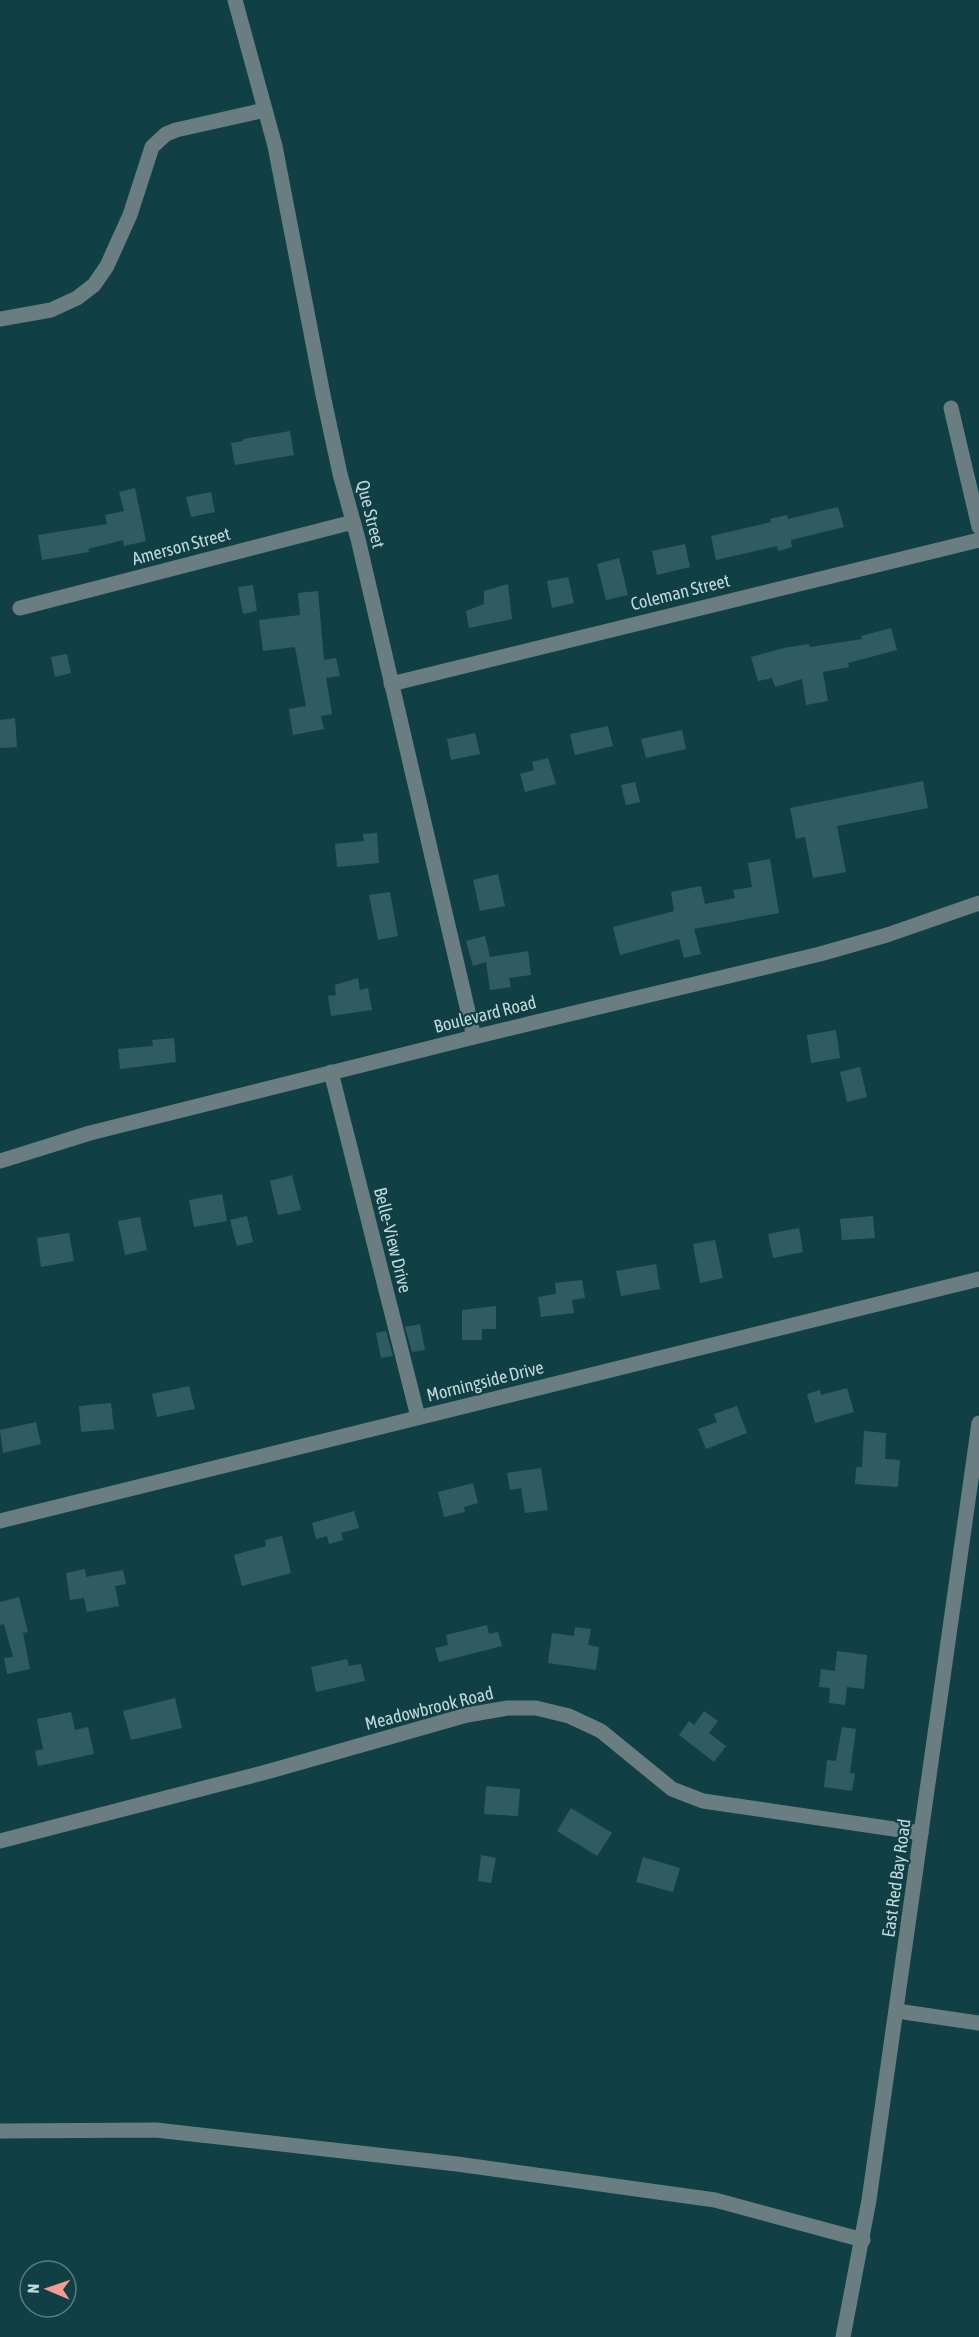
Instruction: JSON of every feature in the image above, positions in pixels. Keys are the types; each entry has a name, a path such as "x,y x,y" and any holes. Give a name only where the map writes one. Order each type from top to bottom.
{"street":[{"name":"Que Street","path":"235,0 275,146 323,395 474,1037"},
{"path":"0,319 51,310 77,298 94,285 107,266 130,215 152,147 157,140 176,130 265,110"},
{"path":"951,408 979,527"},
{"name":"Amerson Street","path":"20,608 353,522"},
{"name":"Coleman Street","path":"391,684 979,540"},
{"name":"Boulevard Road","path":"0,1161 90,1133 330,1072 820,954 887,935 979,903"},
{"name":"Belle-View Drive","path":"330,1072 418,1417"},
{"name":"Morningside Drive","path":"0,1521 979,1278"},
{"name":"East Red Bay Road","path":"843,2337 863,2240 979,1423"},
{"name":"Meadowbrook Road","path":"0,1841 270,1771 467,1715 508,1708 536,1708 569,1716 601,1731 672,1789 703,1801 921,1833"},
{"path":"897,2011 979,2024"},
{"path":"0,2131 156,2130 457,2164 715,2200 863,2240"}],"building":[{"path":"290,431 294,455 235,465 231,443"},
{"path":"135,488 146,541 124,546 123,540 88,549 89,552 42,560 38,535 107,524 105,515 124,511 119,492"},
{"path":"211,492 215,512 191,517 186,497"},
{"path":"838,507 844,527 791,540 792,547 778,551 777,546 716,560 711,536 771,522 770,519 787,515 788,519"},
{"path":"685,544 690,567 657,575 652,551"},
{"path":"619,558 628,595 606,600 597,564"},
{"path":"568,577 574,603 552,608 547,581"},
{"path":"508,584 512,619 469,628 466,611 484,604 484,591"},
{"path":"253,585 257,611 243,614 238,587"},
{"path":"318,591 324,660 336,658 340,676 326,678 332,714 321,716 324,729 293,735 289,709 306,706 295,647 263,651 259,620 300,615 298,593"},
{"path":"891,628 897,650 848,663 849,667 823,672 828,701 806,705 802,679 775,687 772,678 758,681 751,657 784,648 809,644 810,647 862,639 861,636"},
{"path":"67,654 71,673 55,677 51,657"},
{"path":"15,718 17,747 0,748 0,720"},
{"path":"608,726 613,746 575,755 570,734"},
{"path":"682,730 686,749 646,758 641,739"},
{"path":"475,733 480,754 451,760 447,739"},
{"path":"548,758 556,784 525,792 520,774 534,770 532,762"},
{"path":"923,781 928,808 837,826 846,872 813,878 805,837 796,839 790,808"},
{"path":"635,782 640,802 626,805 621,785"},
{"path":"377,833 379,863 337,867 335,844 364,841 363,834"},
{"path":"770,859 779,913 694,929 701,954 684,958 679,939 620,955 613,927 674,911 671,892 701,886 705,904 735,898 733,890 752,887 748,863"},
{"path":"498,874 505,906 480,911 473,880"},
{"path":"390,892 398,936 378,940 369,895"},
{"path":"485,936 490,957 528,951 531,975 509,978 511,987 490,990 486,962 473,966 466,941"},
{"path":"358,978 360,990 368,988 372,1010 331,1016 328,996 336,995 335,985"},
{"path":"836,1030 840,1058 811,1063 807,1035"},
{"path":"174,1038 176,1062 120,1069 118,1049 153,1046 152,1040"},
{"path":"860,1067 867,1097 847,1102 840,1072"},
{"path":"292,1175 301,1210 278,1215 270,1181"},
{"path":"222,1194 227,1221 194,1227 189,1200"},
{"path":"247,1216 253,1242 237,1246 230,1220"},
{"path":"873,1216 875,1238 842,1240 840,1219"},
{"path":"140,1217 147,1250 125,1255 118,1221"},
{"path":"799,1228 803,1252 773,1258 768,1234"},
{"path":"69,1233 74,1261 41,1267 37,1238"},
{"path":"715,1240 723,1278 700,1283 693,1244"},
{"path":"656,1264 660,1289 621,1296 616,1271"},
{"path":"582,1280 585,1298 572,1300 574,1313 541,1317 538,1297 556,1294 555,1283"},
{"path":"496,1306 496,1329 482,1329 482,1340 462,1340 462,1310"},
{"path":"420,1324 425,1350 412,1352 405,1327"},
{"path":"386,1331 393,1356 381,1358 376,1333"},
{"path":"189,1386 195,1409 157,1417 152,1394"},
{"path":"847,1388 854,1412 815,1423 807,1394 820,1390 821,1395"},
{"path":"111,1403 114,1429 81,1432 79,1406"},
{"path":"737,1406 747,1433 706,1449 698,1429 717,1422 714,1414"},
{"path":"36,1422 41,1444 3,1453 0,1430"},
{"path":"864,1431 886,1433 885,1459 900,1460 898,1487 855,1484 856,1467 862,1467"},
{"path":"541,1468 548,1510 525,1513 521,1488 510,1490 507,1473"},
{"path":"473,1483 478,1503 464,1507 465,1512 444,1517 438,1492"},
{"path":"354,1511 359,1528 341,1533 343,1540 329,1544 327,1536 316,1539 312,1523"},
{"path":"282,1536 291,1573 242,1586 234,1555 266,1546 265,1540"},
{"path":"85,1569 86,1577 123,1570 126,1584 115,1586 119,1606 87,1612 84,1598 70,1600 66,1573"},
{"path":"19,1597 28,1632 23,1633 30,1669 7,1674 4,1658 13,1657 4,1624 0,1625 0,1602"},
{"path":"487,1625 489,1634 498,1632 502,1646 439,1662 435,1648 448,1645 446,1635"},
{"path":"575,1627 591,1629 588,1645 599,1647 596,1670 548,1663 552,1633 574,1636"},
{"path":"837,1651 867,1655 864,1689 847,1687 845,1705 829,1703 830,1688 819,1687 821,1669 835,1671"},
{"path":"347,1659 349,1666 361,1664 365,1681 316,1692 311,1667"},
{"path":"175,1698 182,1728 131,1740 123,1711"},
{"path":"704,1711 718,1721 709,1733 726,1746 714,1762 679,1735 689,1721 694,1725"},
{"path":"71,1712 75,1730 88,1727 94,1754 38,1766 35,1751 43,1749 37,1719"},
{"path":"842,1727 856,1729 850,1773 855,1774 852,1791 824,1787 827,1760 836,1761"},
{"path":"486,1786 520,1789 518,1816 484,1814"},
{"path":"571,1808 612,1833 597,1856 557,1831"},
{"path":"481,1855 496,1858 491,1883 478,1881"},
{"path":"643,1857 680,1868 673,1892 636,1882"}]}
